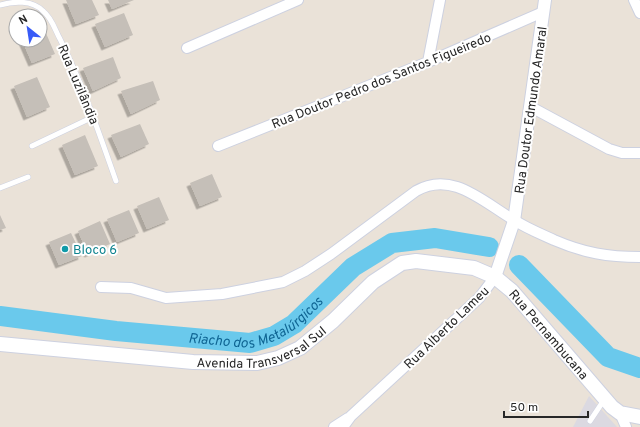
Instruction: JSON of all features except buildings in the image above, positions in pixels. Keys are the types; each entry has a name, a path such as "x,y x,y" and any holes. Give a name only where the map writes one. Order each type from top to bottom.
{"main road":[{"name":"Avenida Transversal Sul","path":"0,344 193,362 256,363 278,358 300,348 333,321 373,282 402,263 416,261 474,268 495,277"},
{"name":"Rua Pernambucana","path":"495,277 512,291 604,400 620,412 640,417"}],"street":[{"path":"187,48 298,0"},
{"path":"428,62 440,0"},
{"name":"Rua Doutor Edmundo Amaral","path":"514,221 545,0"},
{"path":"634,0 640,13"},
{"name":"Rua Doutor Pedro dos Santos Figueiredo","path":"218,146 428,62 543,12"},
{"path":"531,107 609,149 622,153 640,153"},
{"path":"101,287 131,288 166,298 222,294 282,282 305,272 416,191 426,185 439,183 470,192 514,221 554,240 590,254 615,257 640,257"},
{"name":"Rua Alberto Lameu","path":"334,427 351,416 479,298 495,277 514,221"},
{"path":"620,412 626,427"},
{"name":"Rua Alberto Lameu","path":"344,427 351,416"}],"lane":[{"name":"Rua Luzilândia","path":"0,5 17,2 32,4 42,10 49,17 66,51 93,117 116,181"},
{"path":"32,146 93,117"},
{"path":"0,188 28,177"},
{"path":"590,421 604,400"}],"shaded area":[{"path":"589,396 617,427 573,427"}],"waterway":[{"name":"Riacho dos Metalúrgicos","path":"0,316 116,331 250,343 274,336 294,324 353,267 392,243 435,238 489,247"},
{"name":"Riacho dos Metalúrgicos","path":"519,265 608,357 640,368"}],"place":[{"name":"Bloco 6","path":"65,249"}]}
